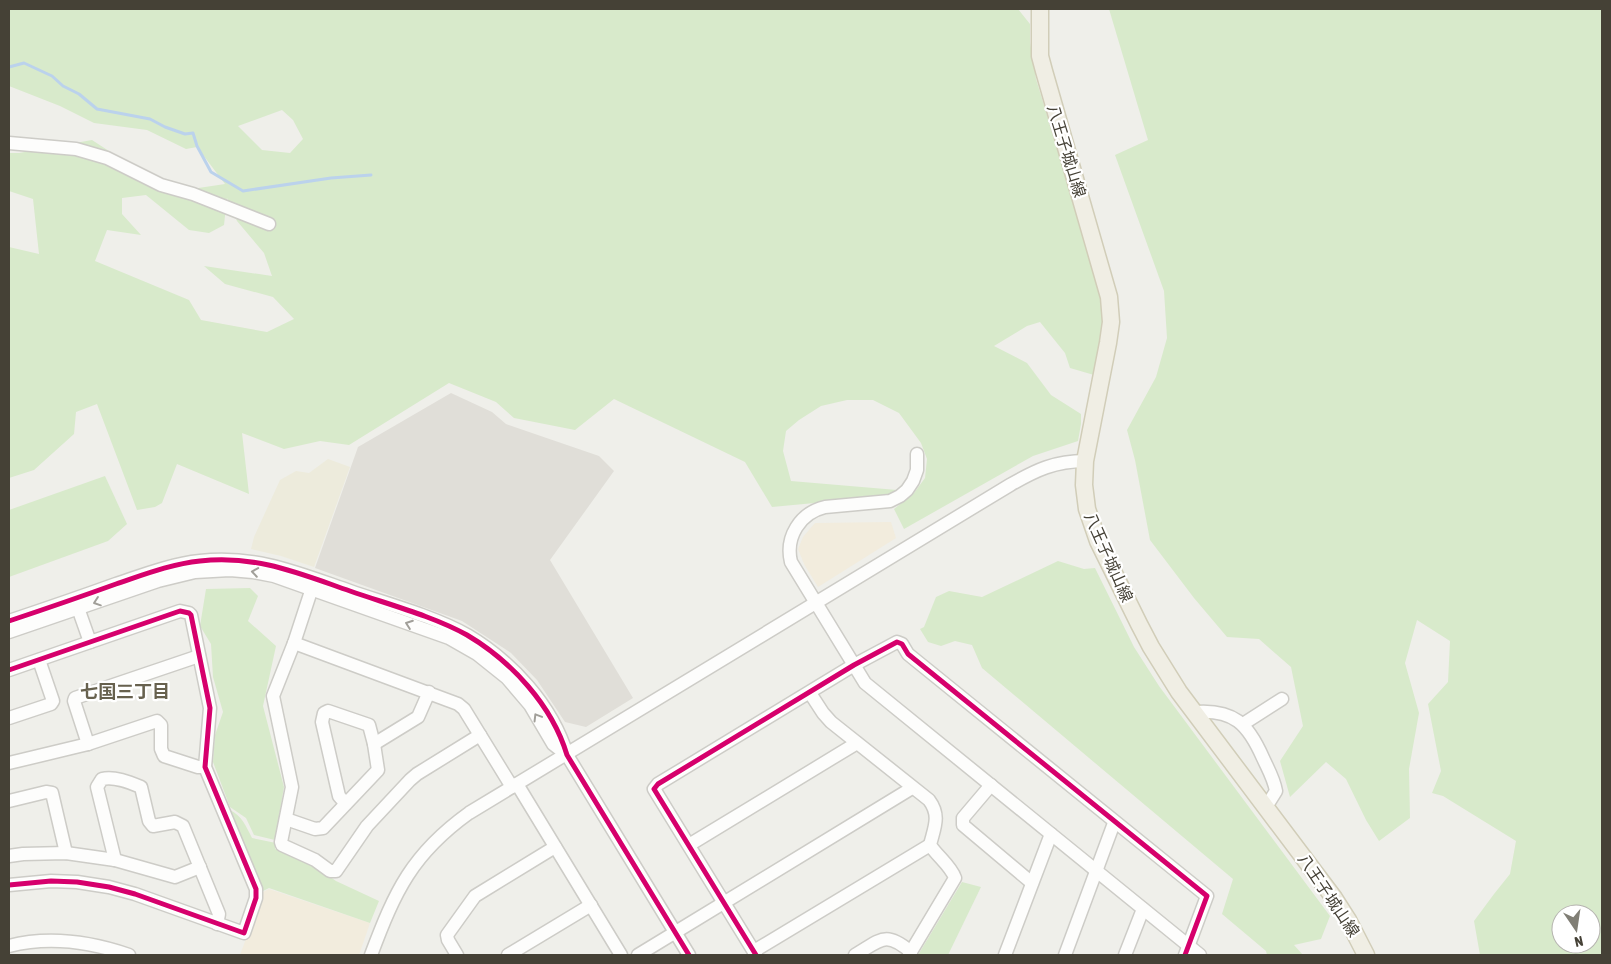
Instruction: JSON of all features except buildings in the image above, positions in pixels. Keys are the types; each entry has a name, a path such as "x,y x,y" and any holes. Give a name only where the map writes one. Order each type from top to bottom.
{"main road":[{"name":"八王子城山線","path":"1040,9 1040,56 1109,297 1111,322 1108,343 1085,461 1085,497 1091,525 1151,647 1175,685 1334,898 1366,955"}],"street":[{"path":"9,143 76,149 107,158 162,184 269,224"},
{"path":"917,454 917,470 913,481 900,496 890,501 815,510 808,514 795,529 789,549 791,562 865,683 870,688 991,784 1143,909 1187,950 1200,955"},
{"path":"371,955 391,903 408,873 436,840 454,824 514,785 567,755 816,602 1035,471 1056,464 1085,461"},
{"path":"9,622 155,570 198,561 236,559 286,568 313,584 462,644 507,678 530,706 553,744 567,755 688,955"},
{"path":"9,632 158,581 195,572 242,570 313,584"},
{"path":"313,584 294,643 273,696 292,783 282,845 334,872 367,826 410,780 480,735"},
{"path":"78,608 90,642"},
{"path":"9,670 180,611 185,611 191,615 210,708 204,766 257,893 244,933 135,894 109,887 77,882 52,881 9,885"},
{"path":"810,692 831,722 929,800 935,808 937,818 930,845 755,953 654,789 656,786 854,665 894,642 900,642 908,654 1114,823 1207,896 1187,950"},
{"path":"294,643 451,700 464,709 555,847 621,955"},
{"path":"88,744 74,701 75,698 199,656"},
{"path":"9,718 51,704 52,701 39,660"},
{"path":"374,744 418,717 429,692"},
{"path":"1243,724 1282,699"},
{"path":"1195,712 1213,711 1228,715 1243,724 1261,752 1274,783 1276,791 1266,807"},
{"path":"286,819 320,829 346,804 378,770 371,729 366,723 332,712 324,713 322,722 339,796 346,804"},
{"path":"9,763 88,744 157,722 161,725 161,749 164,756 198,767 204,766"},
{"path":"689,845 857,743"},
{"path":"115,860 97,787 98,782 108,778 115,778 141,787 149,821 153,826 175,822 181,824 219,914 217,924"},
{"path":"991,784 963,818 963,825 1032,883"},
{"path":"638,955 912,788"},
{"path":"9,801 46,792 52,793 66,853"},
{"path":"1065,955 1114,823"},
{"path":"1005,955 1051,834"},
{"path":"855,955 883,938 891,939 901,944 910,954 954,878 953,872 936,855 930,845"},
{"path":"457,955 447,935 475,896 555,847"},
{"path":"9,856 66,853 115,860 175,877 200,867"},
{"path":"508,955 591,905"},
{"path":"1125,955 1143,909"},
{"path":"9,946 35,942 74,942 129,955"}],"shaded area":[{"path":"451,393 492,412 506,424 599,456 614,471 550,560 633,698 586,727 565,722 537,680 511,653 462,621 315,568 358,447"},
{"path":"328,459 350,467 314,567 281,556 251,549 254,537 280,480 296,471 309,473"},
{"path":"891,522 896,538 818,587 804,564 798,549 803,537 815,523"},
{"path":"269,889 370,923 359,955 240,955 263,892"}],"green space":[{"path":"9,9 1018,9 1030,24 1030,42 1036,79 1100,290 1104,326 1094,375 1070,368 1065,353 1040,322 1027,326 994,346 1027,363 1051,395 1081,414 1078,441 1033,456 904,529 894,509 914,493 925,478 927,459 921,443 899,413 873,400 847,400 821,406 786,431 783,451 791,481 897,490 889,496 772,507 745,462 614,399 575,430 514,418 496,402 449,383 349,445 320,441 284,449 242,433 249,494 177,464 162,503 155,507 137,510 97,404 76,412 74,434 34,470 9,478 9,247 39,254 33,199 9,191 9,153 19,153 92,140 172,192 225,184 197,147 186,149 147,130 94,123 60,106 9,86","holes":["282,110 293,120 303,139 290,153 262,150 238,126","146,195 189,230 209,233 224,225 227,198 237,221 264,253 272,276 204,266 225,284 273,297 294,319 267,332 201,320 189,300 95,261 107,230 141,235 122,214 122,198"]},
{"path":"1109,9 1602,9 1602,955 1480,955 1474,921 1510,874 1516,841 1443,796 1432,793 1441,771 1428,704 1448,682 1450,641 1417,620 1405,663 1419,713 1409,769 1410,818 1379,841 1366,820 1346,779 1326,762 1290,797 1280,761 1303,726 1291,667 1259,639 1227,637 1194,598 1150,540 1135,460 1127,430 1156,377 1167,338 1164,291 1115,155 1148,140"},
{"path":"105,476 127,524 108,541 9,577 9,510"},
{"path":"1058,561 1084,569 1095,568 1134,647 1159,686 1330,916 1321,939 1294,945 1303,955 1267,955 1266,951 1222,914 1233,879 982,668 972,645 955,641 941,646 928,642 920,629 924,627 936,597 949,591 982,597"},
{"path":"250,588 258,596 248,621 276,646 263,706 284,787 275,840 254,835 246,818 230,807 213,762 215,735 223,712 213,677 211,644 200,626 206,589"},
{"path":"230,810 241,818 252,838 276,843 275,849 307,861 336,881 379,901 370,923 269,888 263,891"},
{"path":"962,882 981,887 948,955 918,955"}],"waterway":[{"path":"9,67 24,63 52,76 63,86 79,94 97,109 150,119 185,134 193,133 197,146 211,172 243,191 331,178 371,175"}],"cycle path":[{"path":"9,621 157,570 189,562 221,560 259,563 295,572 454,628 499,658 528,686 540,702 551,719 567,755 689,955"},
{"path":"9,670 180,611 189,613 191,615 210,708 205,767 256,889 256,898 244,933 135,894 109,887 77,882 51,881 9,885"},
{"path":"756,955 654,789 658,784 854,665 897,642 902,644 908,654 1207,896 1185,955"}],"district":[{"name":"七国三丁目","path":"125,692"}]}
